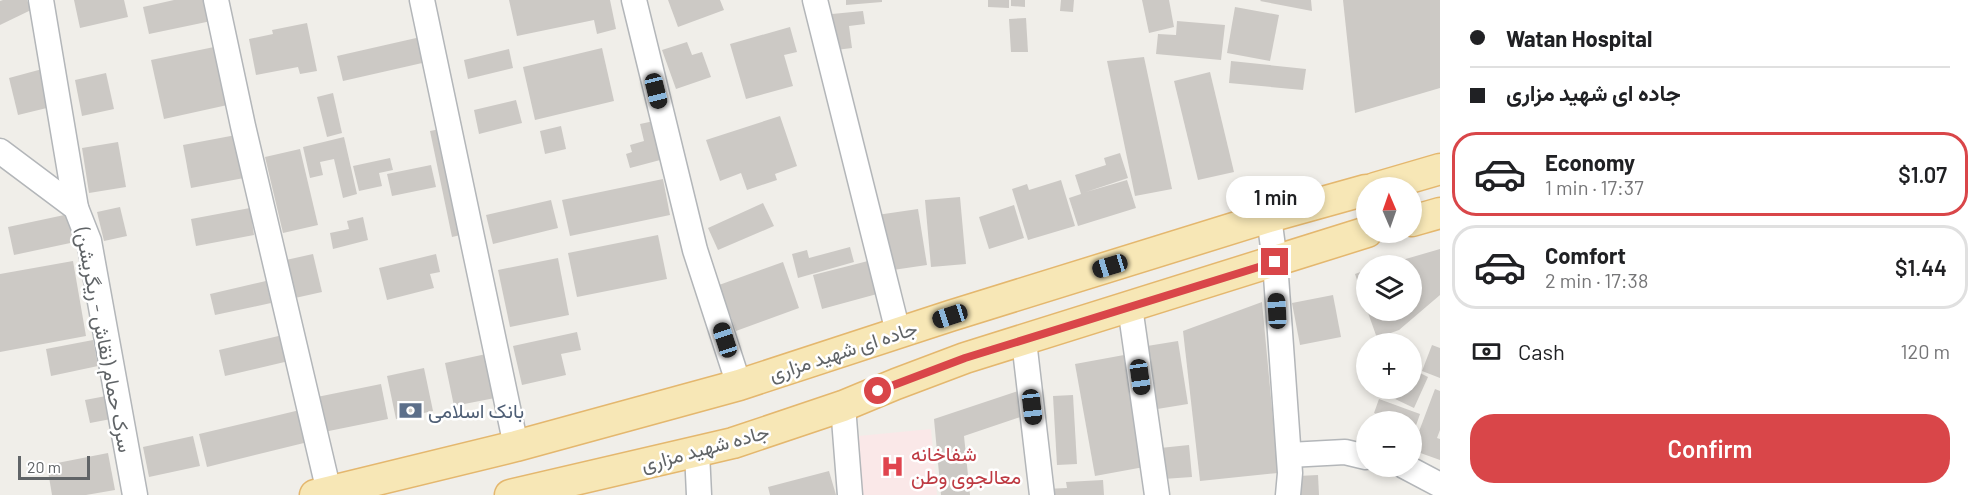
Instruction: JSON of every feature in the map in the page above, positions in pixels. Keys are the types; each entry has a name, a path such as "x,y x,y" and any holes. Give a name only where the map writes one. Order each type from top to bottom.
{"main road":[{"path":"1413,177 1440,169"},
{"name":"جاده ای شهید مزاری","path":"322,493 516,446 739,385 1269,217 1356,193"},
{"path":"1422,218 1440,213"},
{"path":"1024,341 1356,236"},
{"name":"جاده شهید مزاری","path":"510,495 563,489 734,443 843,406 965,358 1024,341"}],"street":[{"path":"41,0 76,208"},
{"path":"216,0 322,493"},
{"path":"422,0 516,446"},
{"path":"634,0 695,250 739,385"},
{"path":"815,0 898,333"},
{"name":"سرک حمام (نقاش - ریگریشن)","path":"0,151 76,208 89,241 135,495"},
{"path":"1269,217 1275,262 1289,455 1288,495"},
{"path":"1130,307 1157,495"},
{"path":"1024,341 1042,495"},
{"path":"843,406 850,495"},
{"path":"696,452 699,495"},
{"path":"1289,455 1345,452 1356,455"},
{"path":"1422,476 1440,485"}],"shaded area":[{"name":"شفاخانه معالجوی وطن","path":"931,429 937,495 853,495 848,437"}],"building":[{"path":"27,0 31,10 0,25 0,1"},
{"path":"74,0 124,0 128,17 80,28"},
{"path":"174,0 211,0 216,20 149,34 143,7"},
{"path":"509,0 610,0 616,29 597,34 594,20 517,36"},
{"path":"668,0 720,0 724,10 678,27"},
{"path":"846,0 882,0 882,2 846,5"},
{"path":"988,0 1009,0 1009,8 988,7"},
{"path":"1011,0 1025,0 1025,7 1011,6"},
{"path":"1061,0 1074,0 1073,12 1060,11"},
{"path":"1142,0 1169,0 1174,27 1149,33"},
{"path":"1311,0 1312,11 1260,1"},
{"path":"1343,0 1440,0 1440,88 1355,113"},
{"path":"1235,7 1279,15 1270,61 1227,53"},
{"path":"863,11 865,24 849,26 852,48 836,50 832,14"},
{"path":"1026,18 1028,52 1011,52 1009,19"},
{"path":"1177,21 1225,25 1221,60 1156,54 1158,34 1176,35"},
{"path":"307,23 317,71 300,74 298,67 256,75 249,39 273,34 272,30"},
{"path":"790,27 797,52 784,55 793,86 746,99 730,44"},
{"path":"425,36 431,61 343,81 337,56"},
{"path":"687,42 692,55 702,52 711,77 676,89 662,50"},
{"path":"219,46 232,104 164,119 151,60"},
{"path":"602,48 614,101 535,120 523,67"},
{"path":"509,49 513,68 468,79 464,60"},
{"path":"1144,57 1172,189 1135,196 1107,61"},
{"path":"1231,61 1306,69 1303,90 1229,83"},
{"path":"46,68 55,106 18,115 9,78"},
{"path":"1210,72 1234,172 1198,180 1174,81"},
{"path":"106,73 114,109 82,116 75,80"},
{"path":"333,93 342,133 327,137 317,97"},
{"path":"516,100 522,123 479,134 474,110"},
{"path":"780,116 797,166 775,174 777,180 747,190 741,173 720,181 706,140"},
{"path":"654,121 664,159 630,168 626,154 632,152 630,145 644,141 640,124"},
{"path":"561,126 566,149 545,154 540,131"},
{"path":"445,128 465,234 452,237 430,131"},
{"path":"236,135 244,178 191,188 183,145"},
{"path":"344,137 357,194 343,198 334,159 320,162 323,175 310,178 303,147"},
{"path":"118,142 126,187 89,193 82,148"},
{"path":"300,149 318,225 283,233 265,157"},
{"path":"1120,153 1128,178 1086,192 1127,180 1136,208 1078,226 1069,198 1081,194 1075,175 1106,165 1104,158"},
{"path":"390,158 393,170 379,173 382,186 359,191 353,166"},
{"path":"431,165 436,187 392,196 387,174"},
{"path":"663,179 670,215 570,236 562,200"},
{"path":"1061,180 1075,226 1028,240 1012,189 1027,184 1029,190"},
{"path":"960,197 966,264 931,267 925,200"},
{"path":"551,200 558,228 493,244 486,215"},
{"path":"763,203 774,226 718,250 708,228"},
{"path":"1014,205 1024,238 989,249 979,217"},
{"path":"120,207 127,236 104,241 97,212"},
{"path":"250,208 254,235 196,246 191,219"},
{"path":"918,209 927,265 886,271 877,215"},
{"path":"69,214 75,242 14,255 8,227"},
{"path":"363,217 368,240 333,249 330,233 349,229 347,221"},
{"path":"658,235 667,279 577,297 568,253"},
{"path":"850,247 854,262 798,278 792,254 807,250 809,258"},
{"path":"1440,249 1440,295 1422,310 1422,255 1419,255"},
{"path":"313,254 322,292 295,298 286,260"},
{"path":"436,254 440,272 430,274 434,288 387,300 379,268"},
{"path":"558,258 569,315 510,327 498,270"},
{"path":"73,261 86,336 0,352 0,274"},
{"path":"868,261 877,294 822,309 813,275"},
{"path":"783,262 799,308 736,331 719,285"},
{"path":"266,281 271,303 215,315 210,294"},
{"path":"1333,295 1341,337 1300,345 1292,303"},
{"path":"1262,302 1278,473 1200,481 1183,331"},
{"path":"1371,321 1410,321 1399,330 1391,333 1375,333"},
{"path":"577,332 581,350 561,354 566,375 522,385 513,346"},
{"path":"287,334 293,360 225,376 219,350"},
{"path":"93,340 98,366 51,376 46,349"},
{"path":"1178,341 1188,404 1151,410 1141,347"},
{"path":"1432,345 1440,348 1440,378 1422,371"},
{"path":"486,354 495,398 454,406 445,363"},
{"path":"1124,355 1144,467 1095,476 1075,364"},
{"path":"424,368 433,411 396,419 387,376"},
{"path":"1422,374 1428,377 1422,390"},
{"path":"381,384 388,419 319,433 312,398"},
{"path":"1435,389 1440,391 1440,430 1437,438 1440,439 1440,460 1422,454 1422,423"},
{"path":"1021,390 1029,414 964,436 970,495 941,495 934,419"},
{"path":"1073,395 1077,464 1057,465 1053,396"},
{"path":"106,396 111,419 90,423 85,400"},
{"path":"1379,399 1412,411 1375,411"},
{"path":"1395,399 1418,399 1414,408"},
{"path":"304,409 312,441 207,467 199,434"},
{"path":"193,436 200,466 149,477 143,447"},
{"path":"1189,445 1192,477 1163,479 1160,448"},
{"path":"108,453 115,490 86,495 52,495 47,465"},
{"path":"829,471 836,495 770,495 768,487"},
{"path":"1318,475 1319,495 1299,495 1298,476"},
{"path":"1103,480 1104,495 1046,495 1045,489 1067,488 1066,482"}],"place":[{"name":"بانک اسلامی","path":"410,411"},
{"name":"شفاخانه معالجوی وطن","path":"893,466"}],"route":[{"path":"878,391 965,358 1275,262"}]}
